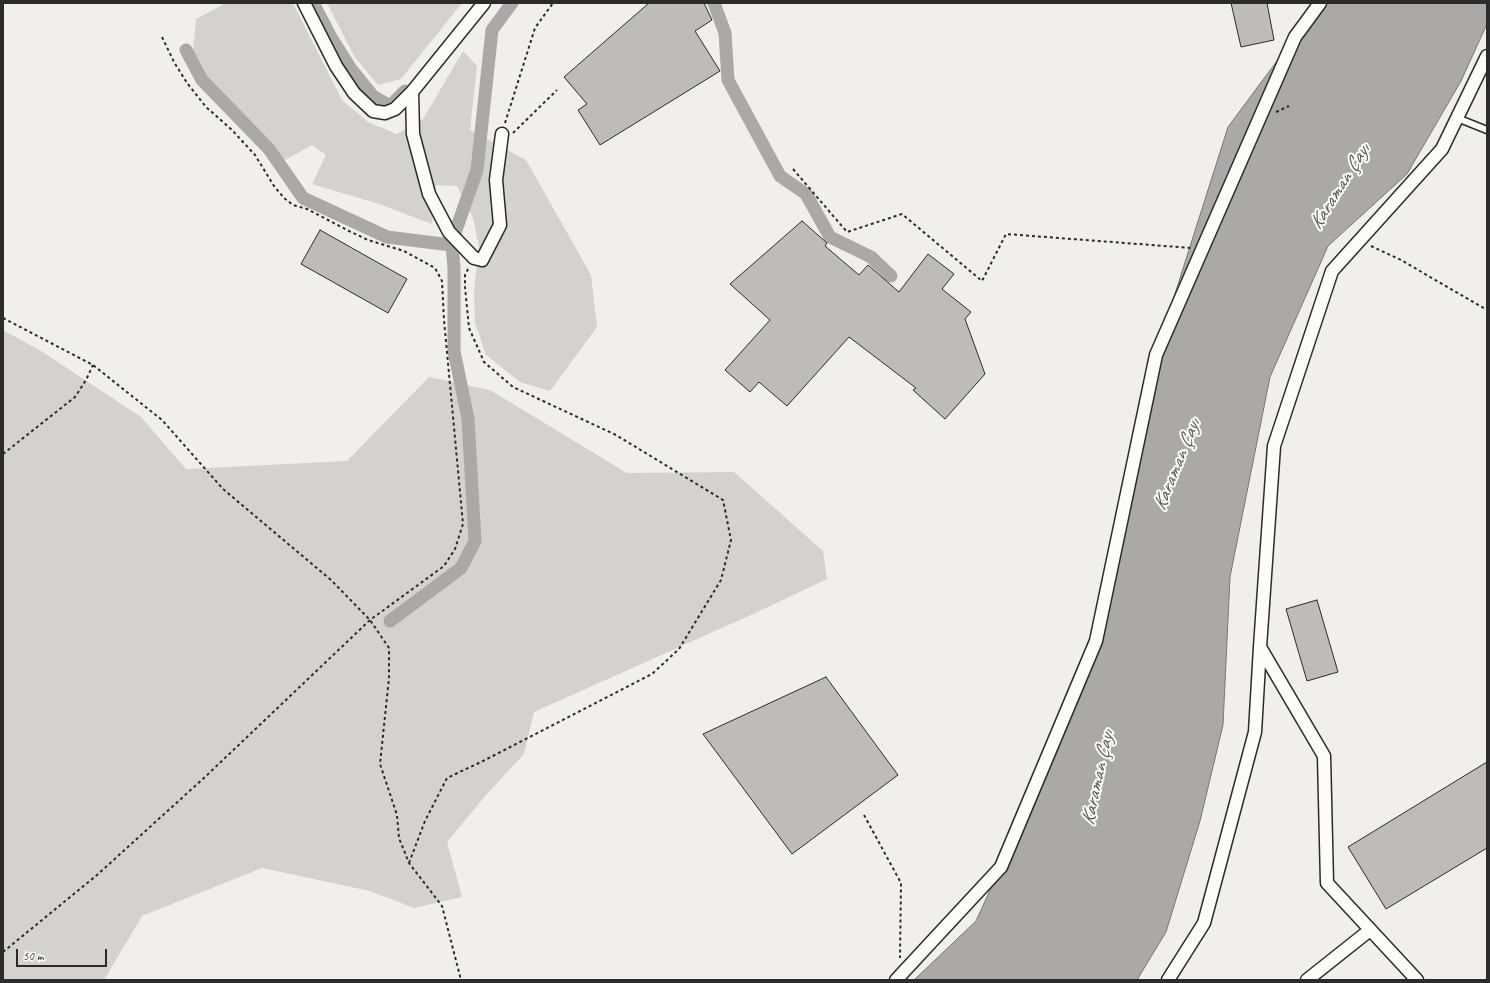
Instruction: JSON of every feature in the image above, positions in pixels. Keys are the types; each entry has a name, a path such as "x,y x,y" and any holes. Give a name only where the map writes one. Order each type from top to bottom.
{"street":[{"path":"304,3 336,66 354,93 373,111 385,113 395,109 412,92 484,3"},
{"path":"898,978 1000,867 1097,633 1156,355 1295,37 1320,3"},
{"path":"1168,980 1204,922 1255,732 1274,446 1332,271 1442,149 1487,56"},
{"path":"412,92 413,134 429,194 448,232 474,258 482,260 500,225 496,180 507,134"},
{"path":"1260,647 1324,756 1327,883 1417,980"},
{"path":"1307,980 1370,930"}],"lane":[{"path":"1457,118 1487,130"}],"path":[{"path":"507,134 535,28 553,3"},
{"path":"3,952 114,860 205,777 370,620 444,566 455,550 464,524 444,320 442,281 435,268 404,251 348,232 307,209 293,205 284,198 274,186 255,155 232,130 206,107 187,83 174,62 162,37"},
{"path":"507,134 557,90"},
{"path":"793,169 847,232 902,214 982,281 1006,234 1202,248"},
{"path":"1359,240 1401,260 1487,310"},
{"path":"409,863 425,821 447,778 652,674 679,649 721,580 730,540 723,500 616,435 513,387 484,362 469,328 465,287 465,275 474,258"},
{"path":"3,318 93,365 162,420 223,489 331,580 370,620 389,648 389,678 380,764 397,815 399,838 409,863 442,906 461,980"},
{"path":"3,454 75,397 86,380 93,365"},
{"path":"864,815 901,883 898,978"}],"shaded area":[{"path":"226,3 293,3 342,100 368,122 397,134 423,119 463,51 477,66 470,130 526,160 591,275 597,327 550,391 520,382 486,355 475,323 474,290 479,247 473,218 457,186 436,185 432,224 379,204 312,184 326,155 312,145 285,160 207,76 193,51 196,19"},
{"path":"327,3 462,3 401,79 378,85 354,56"},
{"path":"3,330 41,351 141,417 186,469 347,461 429,377 490,390 627,473 734,472 823,551 827,579 753,614 534,712 524,754 486,795 447,842 462,897 414,908 370,891 262,868 142,916 104,980 3,980"}],"water":[{"name":"Karaman Çayı","path":"1320,3 1487,3 1487,24 1461,81 1407,174 1328,246 1270,377 1230,577 1223,725 1200,821 1166,932 1137,980 914,980 976,921 1090,670 1146,385 1228,127"}],"building":[{"path":"649,3 704,3 712,20 695,31 720,71 600,145 578,110 587,104 564,77"},
{"path":"1231,3 1267,3 1274,40 1241,47"},
{"path":"802,221 827,243 825,246 859,275 868,265 899,292 928,254 954,274 942,289 971,312 965,319 985,374 945,419 913,390 916,388 849,337 787,406 759,382 750,392 725,370 770,320 730,284"},
{"path":"320,230 407,279 388,313 301,264"},
{"path":"1317,600 1338,672 1307,681 1286,609"},
{"path":"826,677 898,775 792,854 703,734"},
{"path":"1487,762 1487,848 1386,909 1348,847"}],"waterway":[{"path":"313,3 332,39 351,69 373,96 390,106 405,91"},
{"path":"456,230 477,170 492,30 512,3"},
{"path":"714,3 725,33 728,80 780,176 806,194 830,237 871,257 891,276"},
{"path":"186,50 202,80 269,149 303,198 387,237 451,245"},
{"path":"390,621 461,568 475,541 468,419 454,351 454,268 452,245"}]}
